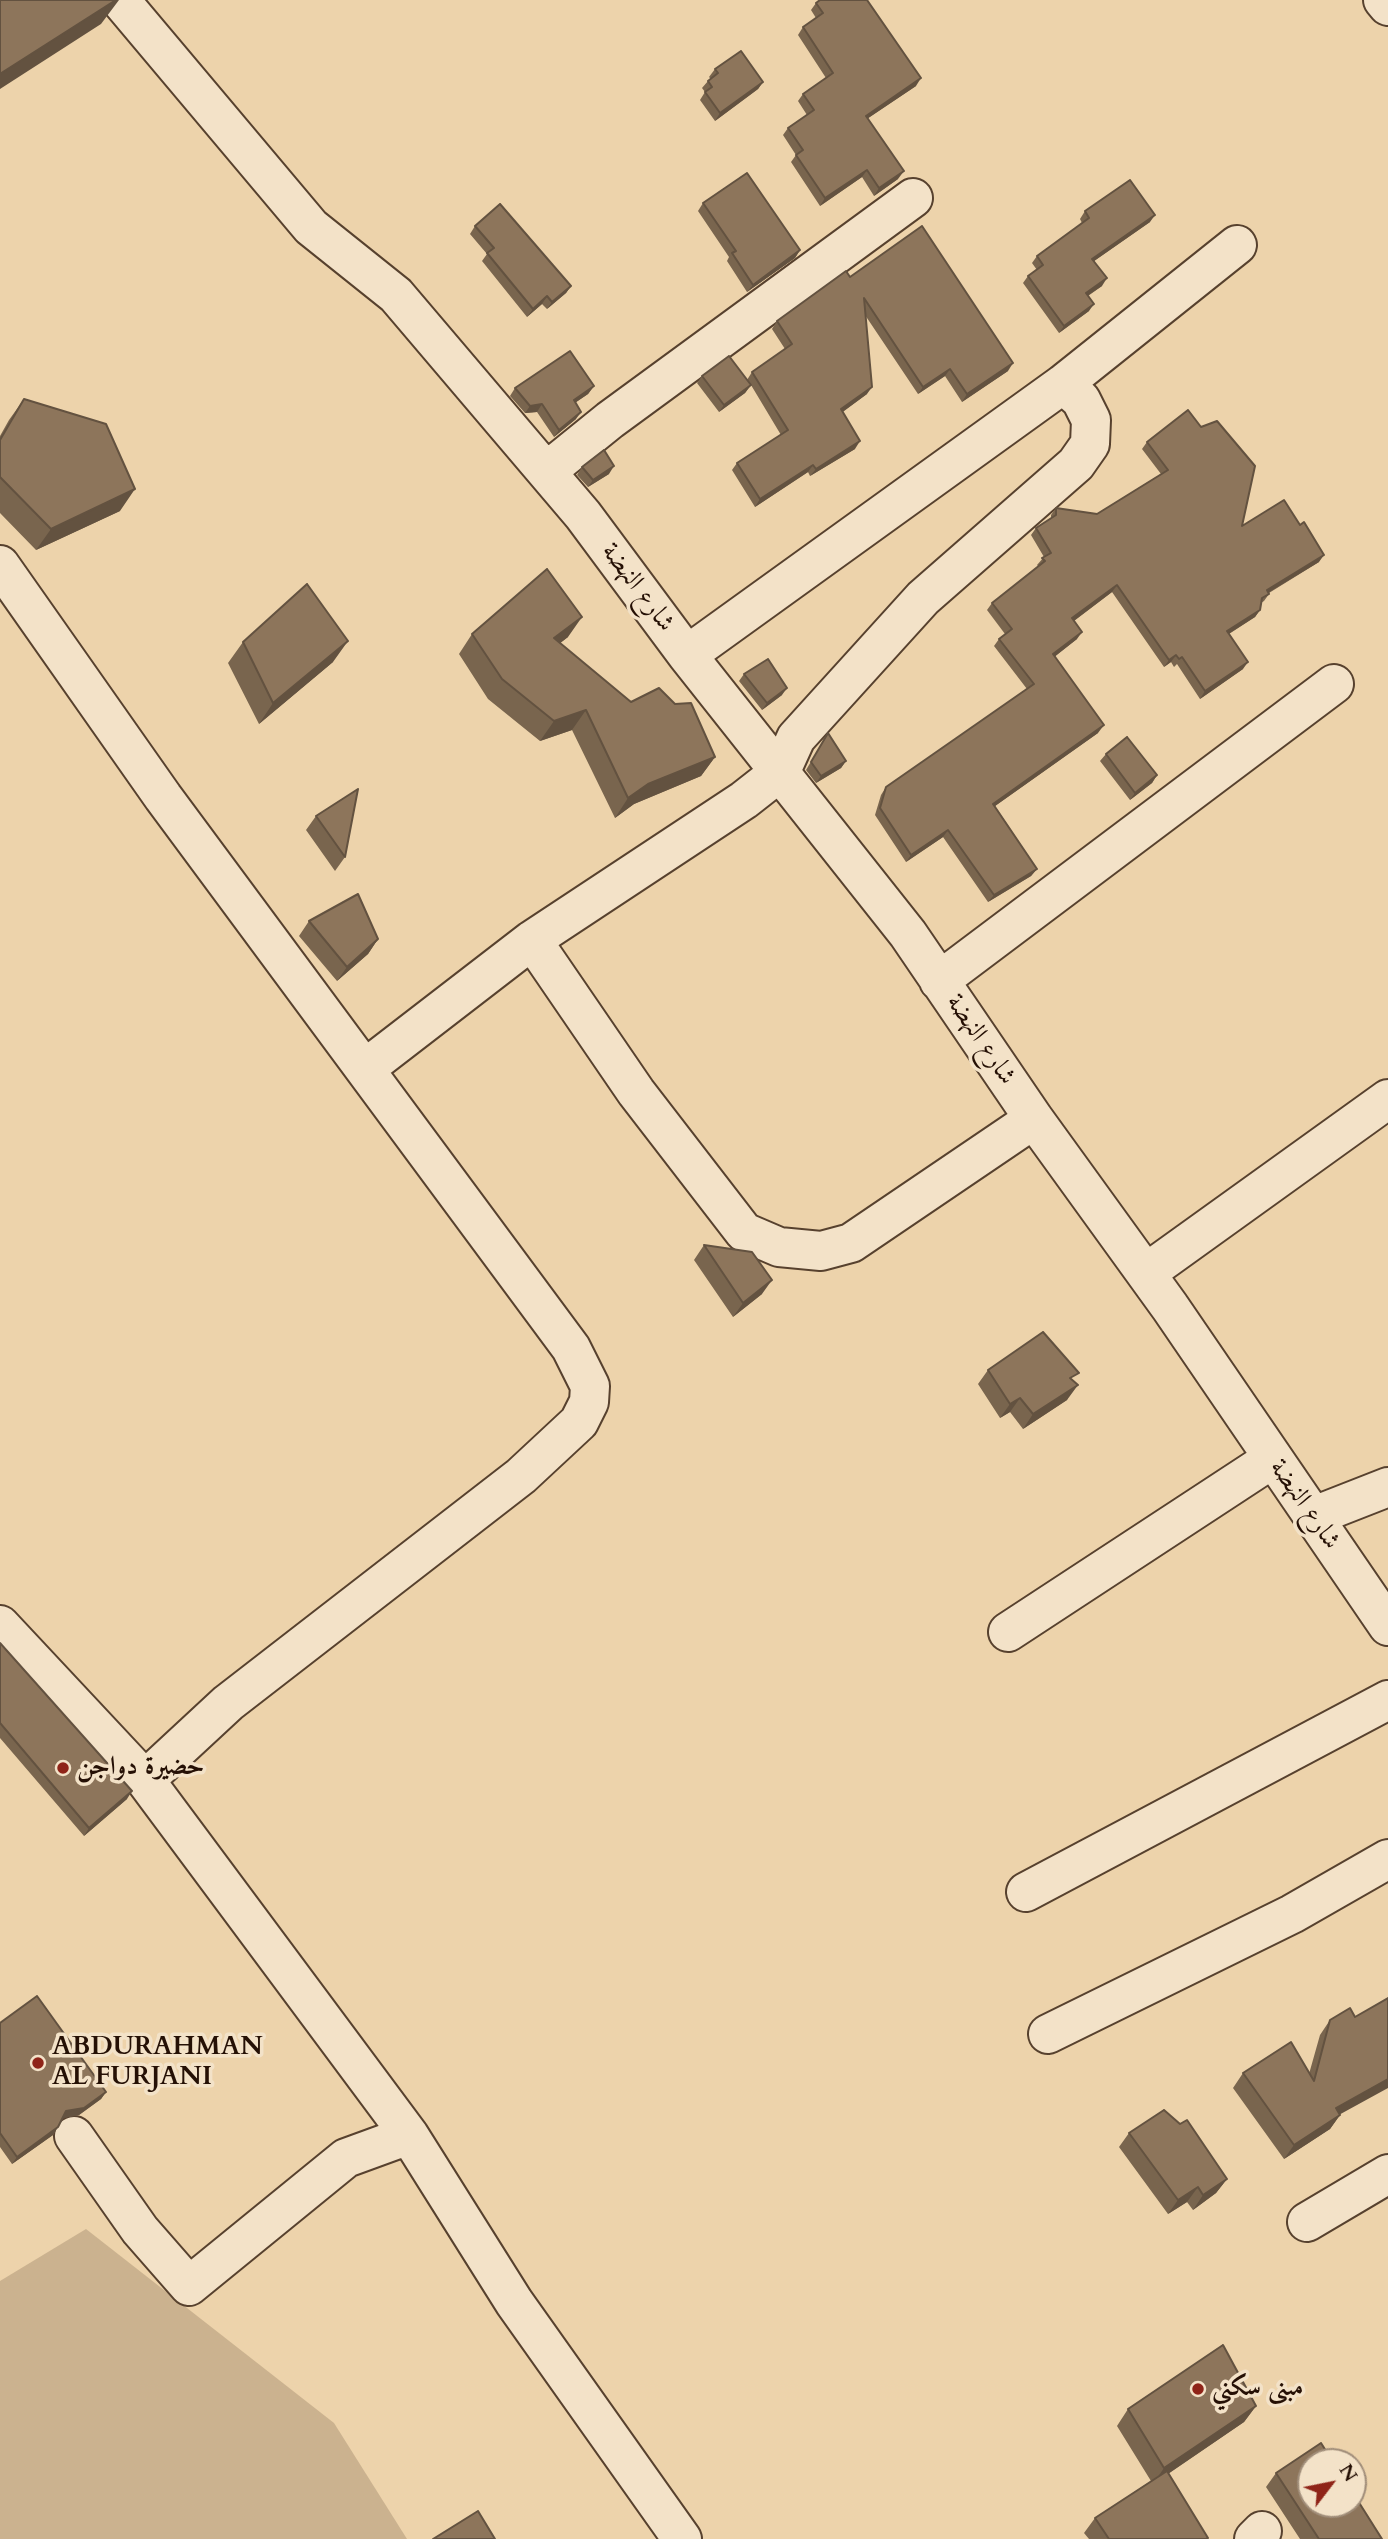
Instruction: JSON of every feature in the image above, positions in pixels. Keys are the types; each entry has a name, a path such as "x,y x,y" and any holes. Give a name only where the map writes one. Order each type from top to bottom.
{"street":[{"name":"شارع النهضة","path":"120,0 311,228 396,295 547,471 687,655 781,771 908,934 1034,1119 1146,1273 1388,1626"},
{"path":"1383,0 1388,6"},
{"path":"547,471 610,420 913,198"},
{"path":"687,655 1063,384 1237,245"},
{"path":"366,1068 532,940 744,800 781,771 796,738 923,598 1076,464 1090,444 1091,420 1081,400 1063,384"},
{"path":"0,565 171,808 571,1348 587,1377 589,1402 579,1422 521,1476 228,1703 145,1780"},
{"path":"939,981 1334,684"},
{"path":"532,940 636,1092 744,1232 779,1247 821,1251 851,1243 1034,1119"},
{"path":"1146,1273 1388,1099"},
{"path":"1008,1632 1272,1459"},
{"path":"1314,1516 1388,1487"},
{"path":"0,1625 145,1780 409,2135 514,2302 682,2539"},
{"path":"1026,1892 1388,1700"},
{"path":"1048,2034 1292,1914 1388,1858"},
{"path":"74,2136 140,2230 189,2286 346,2158 409,2135"},
{"path":"1307,2222 1388,2174"}],"shaded area":[{"path":"86,2229 334,2423 407,2539 0,2539 0,2281"}],"building":[{"path":"0,0 116,0 0,74"},
{"path":"820,0 867,0 921,78 866,116 904,171 879,188 867,170 825,198 796,155 803,150 788,128 814,110 803,94 833,73 803,27 823,13 816,3"},
{"path":"741,51 763,82 720,113 705,92 712,87 708,81 718,73 715,69"},
{"path":"747,173 800,250 753,285 732,253 736,251 703,203"},
{"path":"1130,180 1155,215 1092,259 1107,278 1086,293 1094,304 1064,326 1028,276 1043,265 1037,256 1089,218 1085,211"},
{"path":"500,204 571,286 552,302 547,296 533,309 487,253 494,248 475,226"},
{"path":"922,226 1013,363 967,394 950,369 923,387 864,298 872,387 841,409 860,441 816,469 813,465 760,499 737,463 788,430 752,372 792,344 777,321 846,271 850,277"},
{"path":"570,351 594,386 574,400 581,412 559,430 542,404 530,406 515,388"},
{"path":"729,356 751,385 724,405 702,376"},
{"path":"24,399 106,424 135,489 51,529 0,477 0,440"},
{"path":"1188,410 1201,427 1217,421 1255,466 1242,526 1284,500 1300,525 1304,522 1324,555 1267,590 1269,594 1262,598 1260,610 1227,631 1248,662 1205,691 1182,657 1179,659 1176,655 1169,660 1117,585 1072,618 1082,632 1053,654 1104,725 993,804 1037,869 994,895 948,830 911,855 880,808 886,787 1034,684 999,639 1012,629 992,603 1045,561 1042,558 1051,553 1036,528 1056,515 1056,508 1097,514 1168,470 1147,442"},
{"path":"604,450 614,466 593,480 582,467"},
{"path":"547,569 582,617 554,638 631,702 659,688 675,704 691,703 715,757 648,784 628,798 586,710 554,721 502,679 472,634"},
{"path":"307,584 348,641 273,703 243,642"},
{"path":"768,659 787,688 767,703 744,674"},
{"path":"828,733 846,761 821,776 811,762"},
{"path":"1127,737 1157,775 1135,793 1106,754"},
{"path":"358,789 345,857 316,816"},
{"path":"358,894 378,939 347,967 309,921"},
{"path":"704,1245 752,1252 772,1280 743,1303"},
{"path":"1043,1332 1079,1373 1070,1378 1078,1385 1033,1414 1020,1398 1010,1404 988,1370"},
{"name":"حضيرة دواجن","path":"0,1643 132,1791 89,1828 0,1723"},
{"name":"ABDURAHMAN AL FURJANI","path":"37,1996 106,2092 84,2108 66,2111 58,2127 17,2157 0,2133 0,2023"},
{"path":"1388,1998 1388,2079 1336,2108 1340,2115 1294,2145 1243,2073 1291,2042 1314,2081 1330,2020 1350,2008 1355,2017"},
{"path":"1164,2110 1180,2124 1187,2120 1227,2179 1203,2195 1198,2187 1178,2200 1129,2133"},
{"path":"1223,2345 1256,2406 1164,2468 1128,2409"},
{"path":"1297,2459 1297,2505 1276,2473"},
{"path":"1167,2471 1208,2538 1109,2539 1095,2518"},
{"path":"478,2511 495,2539 433,2539"},
{"path":"1367,2515 1382,2539 1319,2539 1305,2518 1367,2518"}],"place":[{"name":"حضيرة دواجن","path":"63,1768"},
{"name":"ABDURAHMAN AL FURJANI","path":"38,2063"},
{"name":"مبنى سكني","path":"1198,2389"}]}
